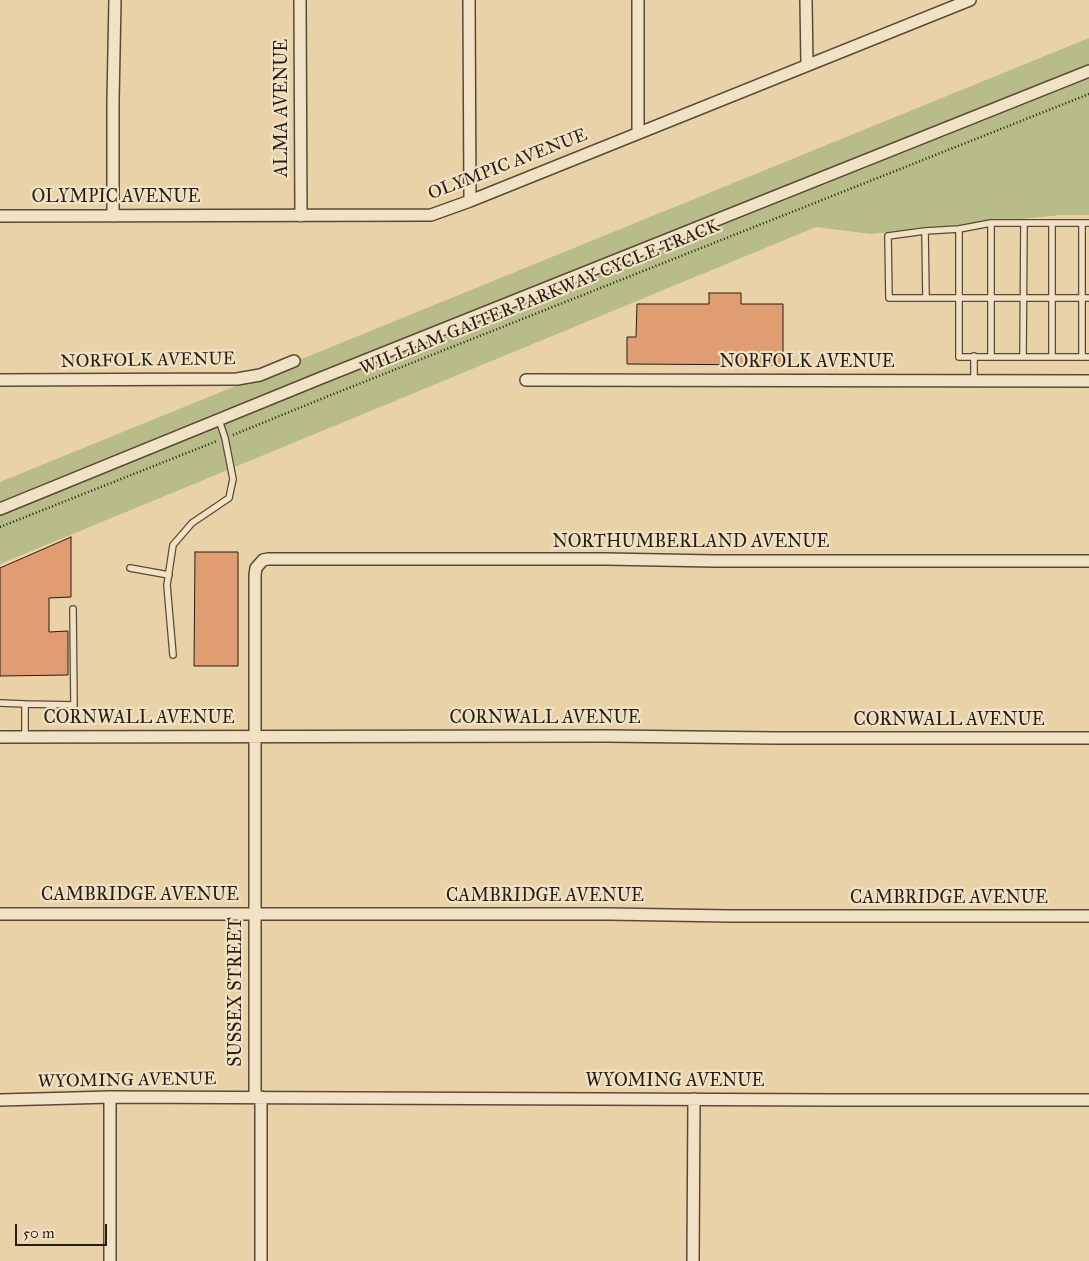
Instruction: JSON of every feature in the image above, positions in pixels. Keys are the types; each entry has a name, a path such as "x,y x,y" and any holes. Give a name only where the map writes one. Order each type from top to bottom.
{"street":[{"path":"113,216 115,0"},
{"name":"ALMA AVENUE","path":"300,0 301,216"},
{"path":"469,0 470,201"},
{"path":"638,0 638,132"},
{"path":"806,0 807,65"},
{"name":"OLYMPIC AVENUE","path":"0,216 430,215 470,201 970,0"},
{"path":"0,509 1089,71"},
{"name":"NORFOLK AVENUE","path":"0,380 237,379 260,375 294,361"},
{"name":"NORFOLK AVENUE","path":"526,380 1089,381"},
{"name":"SUSSEX STREET","path":"261,1261 255,914 255,574 256,568 260,563 268,559 293,559"},
{"name":"NORTHUMBERLAND AVENUE","path":"293,559 1089,561"},
{"name":"CORNWALL AVENUE","path":"0,737 608,736 1089,738"},
{"name":"CAMBRIDGE AVENUE","path":"0,914 1089,916"},
{"path":"110,1097 110,1261"},
{"name":"WYOMING AVENUE","path":"0,1100 110,1097 1089,1100"},
{"path":"693,1261 694,1099"}],"lane":[{"path":"991,223 991,357"},
{"path":"1082,357 1082,298 1086,223 991,223 959,229 888,236 889,298 1082,298 1089,298"},
{"path":"1023,357 1024,223"},
{"path":"1052,223 1052,357"},
{"path":"959,229 959,357 1089,357"},
{"path":"925,231 926,298"},
{"path":"974,356 974,381"},
{"path":"173,655 167,585 173,545 192,523 229,498 233,479 226,438 219,420"},
{"path":"130,568 169,575"},
{"path":"0,704 74,705 73,609"},
{"path":"25,704 25,736"}],"path":[{"name":"WILLIAM GAITER PARKWAY CYCLE TRACK","path":"0,526 226,438 326,396 1089,94"}],"green space":[{"path":"1089,38 1089,215 1061,215 871,234 816,227 0,564 0,482"}],"building":[{"path":"709,293 741,293 741,304 783,304 783,365 627,364 627,337 636,337 637,304 709,304"},
{"path":"71,537 71,597 49,598 49,632 68,631 68,675 0,676 0,568"},
{"path":"195,552 238,552 238,666 194,666"}]}
